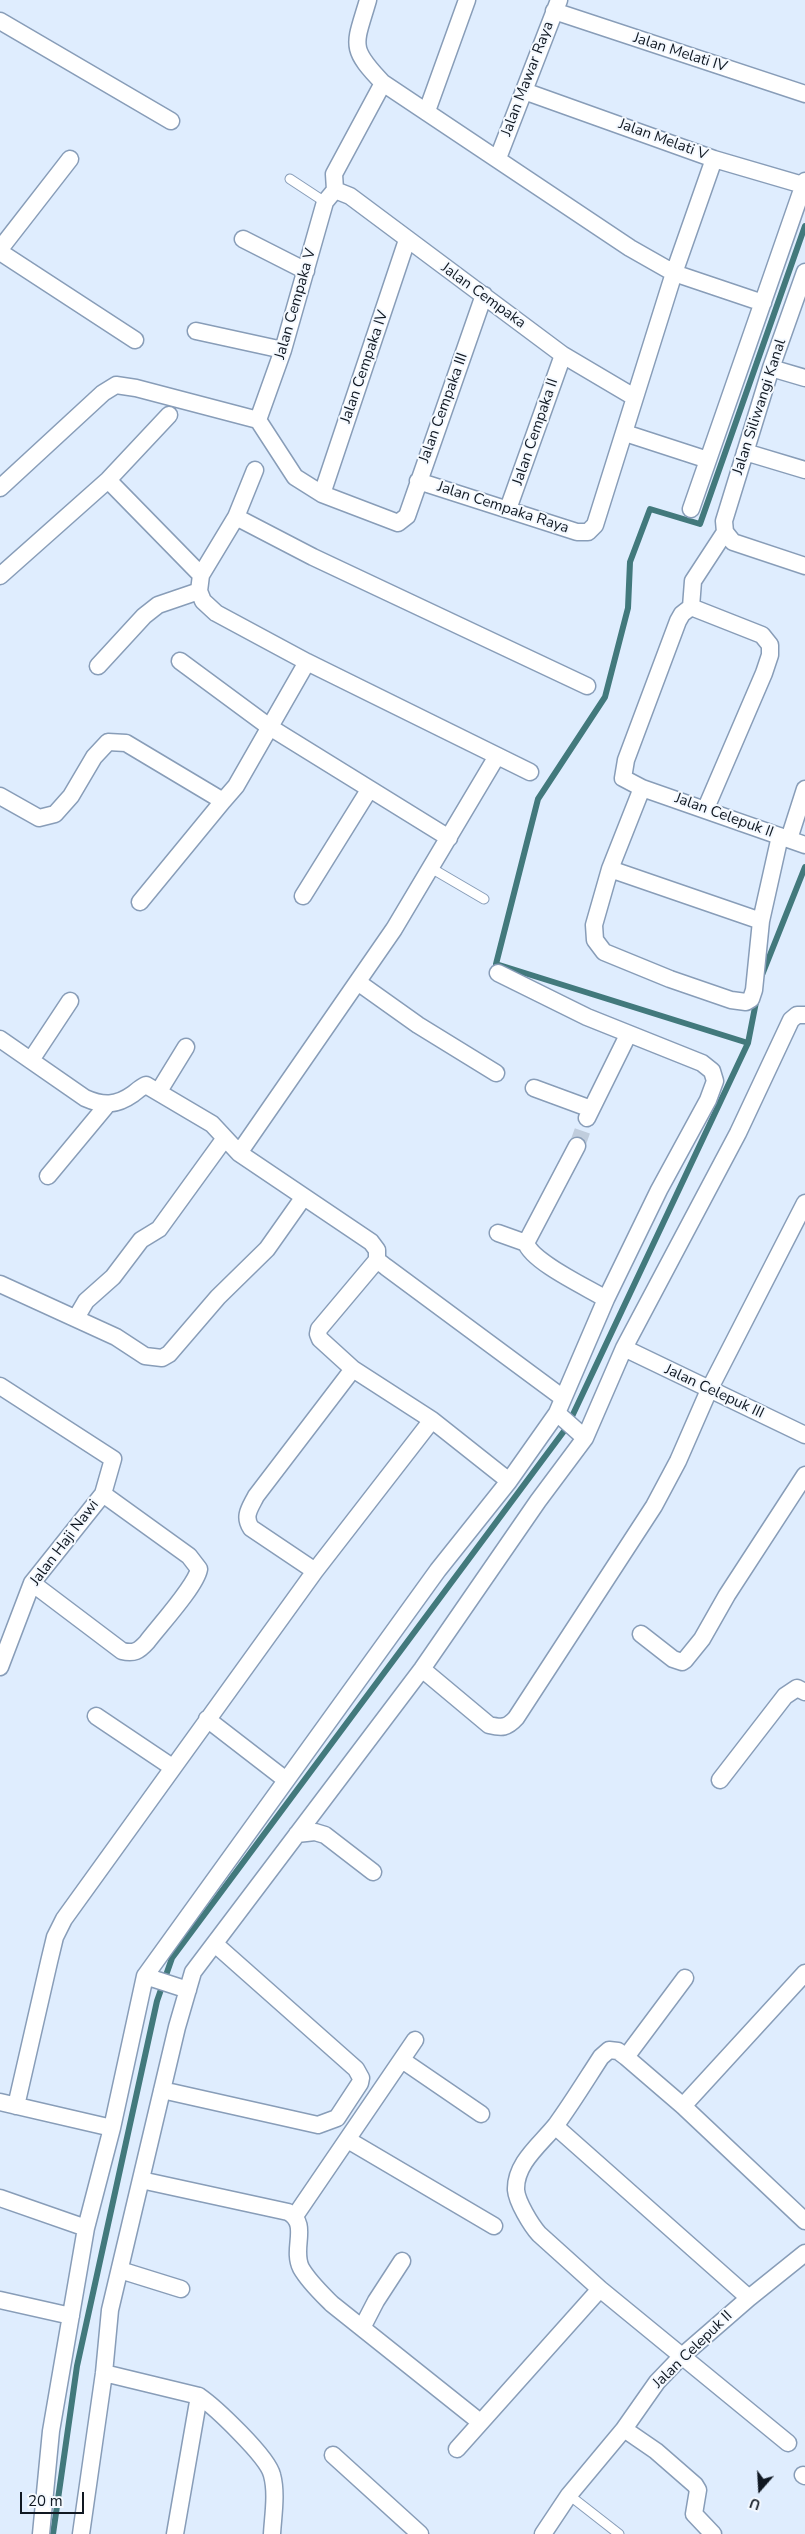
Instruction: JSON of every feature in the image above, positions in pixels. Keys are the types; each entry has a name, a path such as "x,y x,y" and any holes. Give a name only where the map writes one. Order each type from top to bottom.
{"street":[{"path":"368,0 357,39 359,56 382,83 498,158 630,248 674,272 763,304"},
{"path":"427,111 467,0"},
{"name":"Jalan Mawar Raya","path":"498,158 557,6"},
{"name":"Jalan Melati IV","path":"557,6 805,94"},
{"path":"0,21 171,121"},
{"name":"Jalan Cempaka V","path":"258,420 283,350 330,196 334,174 382,83"},
{"name":"Jalan Melati V","path":"524,91 714,159 804,183"},
{"path":"70,159 0,250 135,340"},
{"path":"708,460 625,433 634,397 674,272 714,159"},
{"path":"691,510 804,183"},
{"name":"Jalan Cempaka","path":"330,196 350,196 563,355 634,397"},
{"path":"243,239 306,272"},
{"name":"Jalan Cempaka IV","path":"322,494 407,240"},
{"name":"Jalan Siliwangi Kanal","path":"729,537 724,520 771,368 804,279"},
{"name":"Jalan Cempaka III","path":"322,494 398,522 403,521 407,516 484,295"},
{"path":"196,331 283,350"},
{"name":"Jalan Cempaka II","path":"508,509 563,355"},
{"path":"771,368 805,378"},
{"path":"0,488 103,392 116,385 258,420 295,476 322,494"},
{"path":"0,576 108,480 168,415"},
{"name":"Jalan Cempaka Raya","path":"418,481 577,532 588,532 595,525 625,433"},
{"path":"745,452 805,470"},
{"path":"98,666 144,616 158,605 200,583 236,517 255,470"},
{"path":"108,480 200,583 203,601 216,613 307,662 530,772"},
{"path":"236,517 313,556 587,686"},
{"path":"706,808 764,673 770,655 770,645 762,636 691,607 694,581 729,537 805,566"},
{"name":"Jalan Celepuk II","path":"691,607 682,614 678,621 626,760 623,778 642,788 706,808 805,845"},
{"path":"180,661 268,726 449,838"},
{"path":"140,902 236,786 268,726 307,662"},
{"path":"0,796 39,818 55,814 71,796 94,757 108,742 126,743 223,801"},
{"path":"239,1153 359,983 431,868 497,756"},
{"path":"642,788 610,869 594,925 596,940 604,952 670,979 730,1000 746,1002 751,999 754,990 761,921 784,837 805,789"},
{"path":"303,896 369,790"},
{"path":"610,869 761,921"},
{"path":"41,2534 51,2431 86,2228 148,1977 286,1780 438,1570 509,1481 561,1410 606,1299 659,1190 708,1100 715,1081 712,1071 702,1063 628,1035 498,973"},
{"path":"359,983 418,1025 496,1073"},
{"path":"31,1060 70,1001"},
{"path":"82,2534 104,2373 110,2310 162,2090 183,1989 193,1972 422,1669 583,1436 624,1348 738,1133 791,1020 797,1015 805,1015"},
{"path":"534,1088 589,1113 628,1035"},
{"path":"0,1039 85,1098 107,1105 121,1101 146,1085 159,1091 212,1124 239,1153 303,1198 371,1242 377,1250 377,1260 319,1329 320,1339 354,1368 432,1420 509,1481"},
{"path":"159,1091 186,1047"},
{"path":"48,1176 107,1105"},
{"path":"76,1318 86,1301 113,1277 141,1240 159,1229 225,1138"},
{"path":"577,1146 526,1243 528,1250 539,1259 606,1299"},
{"path":"0,1284 116,1337 146,1356 162,1358 168,1354 218,1297 267,1248 303,1198"},
{"path":"422,1669 489,1725 503,1728 510,1725 654,1506 678,1461 709,1390 805,1203"},
{"path":"498,1233 526,1243"},
{"path":"377,1260 561,1410 583,1436"},
{"name":"Jalan Celepuk III","path":"624,1348 805,1435"},
{"path":"314,1571 251,1528 247,1522 247,1513 256,1496 354,1368"},
{"name":"Jalan Haji Nawi","path":"0,1386 109,1455 112,1459 112,1466 103,1494 32,1583 0,1668"},
{"path":"112,2128 8,2104 55,1937 64,1919 90,1880 314,1571 432,1420"},
{"path":"640,1634 673,1659 682,1662 685,1660 702,1639 727,1595 805,1475"},
{"path":"32,1583 122,1651 132,1654 139,1650 153,1634 198,1576 199,1568 189,1556 103,1494"},
{"path":"720,1780 785,1696 796,1688 805,1692"},
{"path":"96,1716 172,1766"},
{"path":"207,1719 286,1780"},
{"path":"297,1834 315,1832 325,1835 373,1872"},
{"path":"162,2090 318,2125 337,2118 360,2083 361,2078 356,2069 215,1944"},
{"path":"683,2106 805,1973"},
{"path":"148,1977 183,1989"},
{"path":"626,2057 685,1978"},
{"path":"295,2216 415,2040"},
{"path":"788,2443 681,2357 600,2289 539,2234 530,2224 516,2191 518,2175 532,2152 555,2126 601,2057 609,2050 618,2051 683,2106 805,2221"},
{"path":"402,2060 480,2114"},
{"path":"555,2126 749,2298"},
{"path":"348,2140 494,2226"},
{"path":"141,2180 288,2212 295,2216 300,2223 298,2259 301,2268 312,2284 332,2304 480,2422"},
{"path":"0,2198 86,2228"},
{"name":"Jalan Celepuk II","path":"543,2534 570,2495 624,2429 657,2382 681,2357 749,2298 805,2253"},
{"path":"362,2328 376,2301 402,2261"},
{"path":"120,2270 181,2289"},
{"path":"457,2449 600,2289"},
{"path":"0,2300 71,2316"},
{"path":"104,2373 199,2396 214,2406 267,2463 272,2475 272,2534"},
{"path":"175,2534 199,2396"},
{"path":"624,2429 656,2451 696,2485 698,2490 694,2514 713,2534"},
{"path":"333,2454 417,2533"}],"lane":[{"path":"290,179 330,196"},
{"path":"431,868 484,899"},
{"path":"570,2495 619,2534"}],"waterway":[{"path":"748,1043 496,964 538,799 605,697 628,608 630,562 650,509 700,524 805,226"},
{"path":"762,975 805,867"},
{"path":"53,2534 77,2366 157,2001 172,1958 567,1427 748,1043 757,997"}],"tunnel":[{"path":"577,1146 587,1118"}]}
